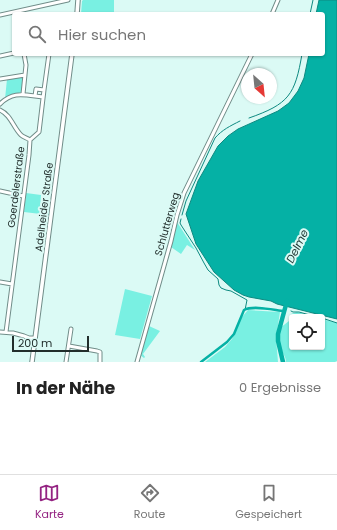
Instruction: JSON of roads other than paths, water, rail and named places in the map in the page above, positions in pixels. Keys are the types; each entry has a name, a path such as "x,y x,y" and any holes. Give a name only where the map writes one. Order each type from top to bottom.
{"main road":[{"path":"77,12 78,0"},
{"name":"Adelheider Straße","path":"32,362 34,337 72,56"}],"street":[{"path":"0,14 68,0"},
{"path":"273,12 278,0"},
{"path":"0,56 12,53"},
{"path":"23,94 26,65 24,56"},
{"path":"0,110 12,121 21,134 30,140 38,132 49,56"},
{"name":"Schlutterweg","path":"137,362 184,194 251,56"},
{"path":"0,79 25,75"},
{"path":"35,96 36,89 44,90"},
{"path":"0,104 11,96 16,95 23,94 43,97"},
{"name":"Goerdelerstraße","path":"6,332 30,140"},
{"path":"0,191 23,196"},
{"path":"0,282 12,284"},
{"path":"66,362 71,329"},
{"path":"0,332 34,337"},
{"path":"69,346 100,352 100,362"}],"water":[{"path":"319,0 337,0 337,319 325,316 325,314 317,314 277,304 271,301 249,297 234,290 214,272 196,244 186,214 198,181 218,146 238,129 278,111 289,103 298,91 304,78 309,56 325,56 325,12 316,12"}],"waterway":[{"path":"310,12 313,0"},
{"path":"249,118 273,108 288,96 293,89 302,56"},
{"path":"182,215 186,201 215,138 223,130 240,121"},
{"path":"181,219 181,225 208,270 218,279 221,288 231,291 247,300 245,310"},
{"name":"Delme","path":"283,362 278,341 278,334 287,301"},
{"path":"201,362 227,342 234,334 244,310 258,308 284,311"},
{"path":"291,311 306,314"},
{"path":"325,319 337,323"}]}
